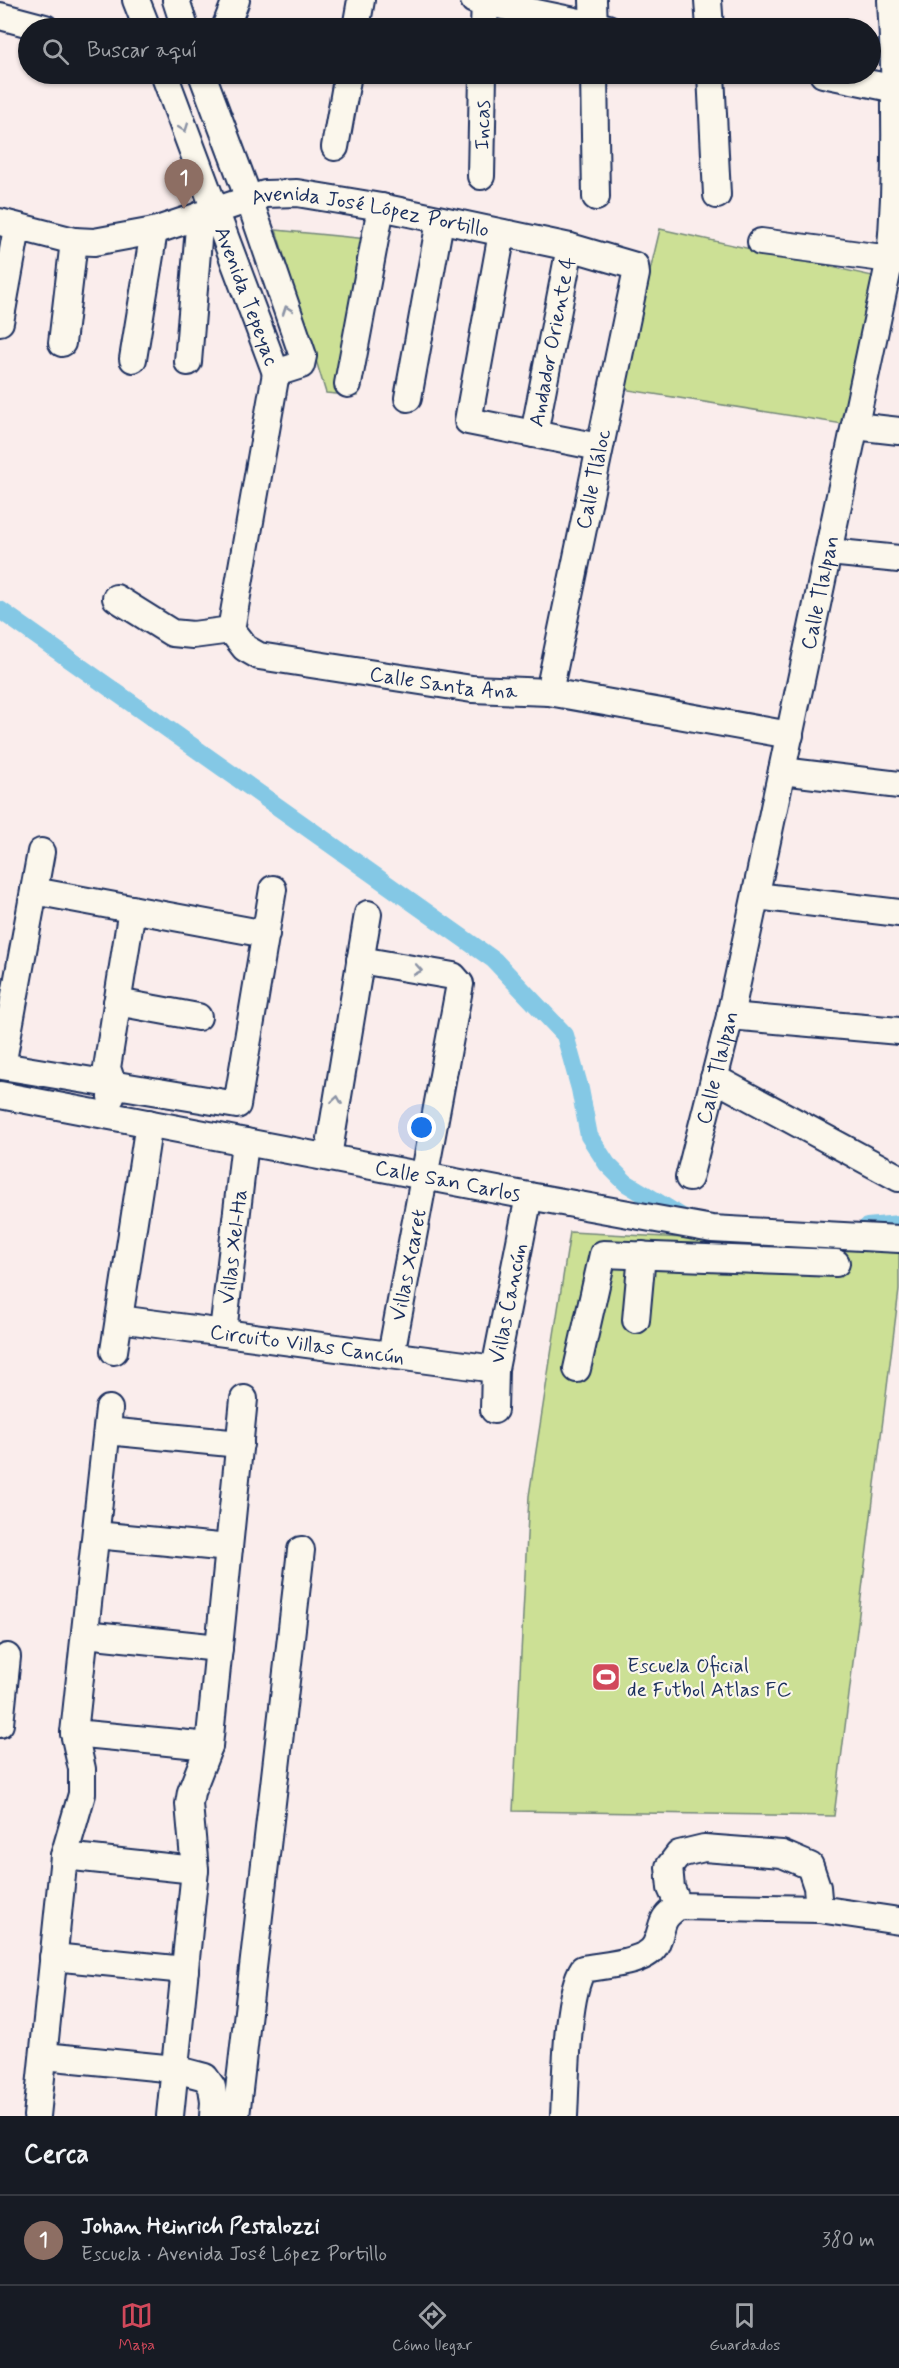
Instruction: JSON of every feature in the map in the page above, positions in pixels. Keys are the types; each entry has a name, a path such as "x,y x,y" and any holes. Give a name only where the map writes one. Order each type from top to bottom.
{"street":[{"path":"136,0 143,18"},
{"path":"176,0 182,18"},
{"path":"229,18 236,0"},
{"path":"358,18 361,0"},
{"path":"593,0 597,18"},
{"path":"708,0 709,18"},
{"name":"Calle Tlalpan","path":"689,1178 730,1016 855,426 889,309 890,259 897,217 897,62 891,0"},
{"path":"483,18 481,1 555,18"},
{"path":"0,16 18,21"},
{"name":"Avenida Tepeyac","path":"167,84 207,213 276,373 301,365 303,356 249,199 206,84"},
{"path":"335,147 346,84"},
{"name":"Incas","path":"481,176 483,84"},
{"path":"594,84 596,197"},
{"path":"711,84 717,195"},
{"path":"872,84 896,89"},
{"name":"Avenida José López Portillo","path":"8,225 74,241 94,242 154,231 249,199 272,194 297,193 381,207 570,247 635,266"},
{"path":"348,384 381,207"},
{"path":"188,362 207,213"},
{"path":"408,398 440,221"},
{"path":"0,322 8,225"},
{"path":"133,359 154,231"},
{"path":"502,233 468,421 599,447"},
{"path":"62,343 74,241"},
{"path":"761,242 890,259"},
{"name":"Andador Oriente 4","path":"534,434 570,247"},
{"name":"Calle Tláloc","path":"549,692 625,331 636,274 635,266"},
{"path":"116,598 172,633 193,635 231,630 276,373"},
{"path":"855,426 899,431"},
{"path":"829,552 899,559"},
{"name":"Calle Santa Ana","path":"231,630 245,648 259,656 472,689 549,692 790,735"},
{"path":"782,771 899,785"},
{"path":"41,852 2,1066 105,1078 237,1105 273,889"},
{"path":"34,891 266,934"},
{"path":"756,896 899,913"},
{"path":"98,1114 132,909"},
{"path":"328,1157 368,914"},
{"name":"Villas Xcaret","path":"360,960 453,976 459,981 426,1176 391,1355"},
{"path":"117,1002 198,1017"},
{"path":"730,1016 899,1031"},
{"path":"714,1077 899,1178"},
{"name":"Calle San Carlos","path":"0,1095 98,1114 148,1132 243,1151 328,1157 712,1229 899,1239"},
{"path":"114,1352 148,1132"},
{"name":"Villas Xel-Ha","path":"223,1332 243,1151"},
{"name":"Villas Cancún","path":"494,1410 495,1369 529,1196"},
{"path":"577,1369 611,1211"},
{"path":"603,1254 836,1263"},
{"path":"636,1320 642,1255"},
{"name":"Circuito Villas Cancún","path":"119,1319 495,1369"},
{"path":"170,2116 195,1870 189,1804 191,1792 209,1746 244,1399"},
{"path":"36,2116 64,1856 82,1794 82,1769 74,1733 108,1420 240,1444"},
{"path":"96,1535 229,1548"},
{"path":"236,2116 301,1550"},
{"path":"85,1634 219,1648"},
{"path":"0,1724 7,1657"},
{"path":"74,1733 209,1746"},
{"path":"679,1906 671,1888 669,1868 679,1854 704,1848 782,1854 810,1866 817,1887 819,1909"},
{"path":"64,1856 195,1870"},
{"path":"564,2116 571,2017 578,1977 583,1969 634,1961 655,1947 665,1915 679,1906 819,1909 899,1921"},
{"path":"53,1956 185,1970"},
{"path":"44,2056 175,2069 205,2077 212,2087 213,2116"}],"green space":[{"path":"660,229 877,277 849,425 622,389"},
{"path":"276,230 388,241 358,396 326,393"},
{"path":"570,1232 899,1249 899,1290 834,1816 513,1811 529,1496"}],"waterway":[{"path":"0,610 494,960 565,1035 580,1089 589,1136 607,1164 626,1183 687,1218"},
{"path":"867,1227 899,1224"}],"place":[{"name":"Johan Heinrich Pestalozzi","path":"184,209"},
{"name":"Escuela Oficial de Futbol Atlas FC","path":"606,1677"}]}
